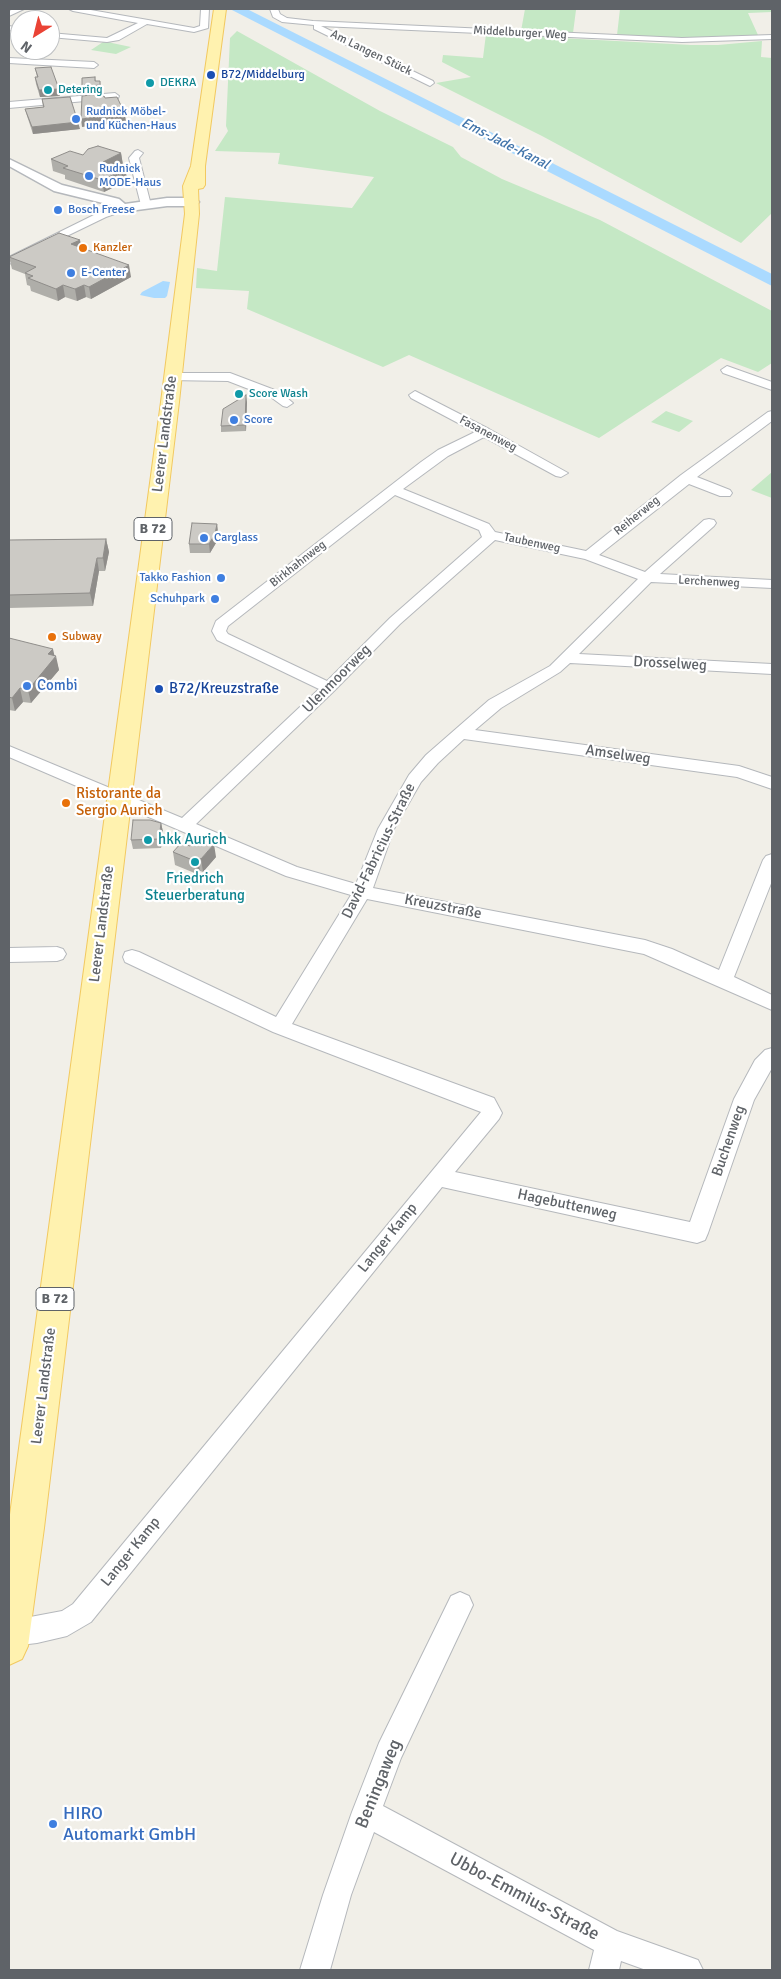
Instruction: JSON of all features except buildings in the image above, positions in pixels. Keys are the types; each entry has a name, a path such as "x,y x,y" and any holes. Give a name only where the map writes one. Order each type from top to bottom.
{"main road":[{"name":"Leerer Landstraße","path":"10,1640 170,402 192,205 197,192 198,166 220,9"}],"street":[{"path":"9,14 20,9"},
{"path":"73,9 200,30 204,28 205,9"},
{"name":"Middelburger Weg","path":"274,9 276,16 285,20 313,23 682,40 772,36"},
{"path":"60,36 107,40 116,38 146,22"},
{"name":"Am Langen Stück","path":"313,23 430,83"},
{"path":"9,60 94,65"},
{"path":"9,105 115,96"},
{"path":"138,153 134,158 148,205"},
{"path":"9,162 58,188 95,198 118,210"},
{"path":"9,261 118,210 148,205 192,205"},
{"path":"727,370 772,386"},
{"path":"172,377 230,377 276,395 287,403"},
{"name":"Fasanenweg","path":"415,395 561,473"},
{"name":"Reiherweg","path":"589,556 686,478 772,415"},
{"name":"Birkhahnweg","path":"329,688 222,637 219,631 221,624 443,453 485,432"},
{"path":"686,478 725,493"},
{"name":"Taubenweg","path":"394,490 484,527 490,535 589,556 647,578"},
{"name":"David-Fabricius-Straße","path":"280,1028 362,892 386,829 414,779 432,759 463,734 495,704 555,669 568,658 647,578 709,523"},
{"name":"Ulenmoorweg","path":"184,826 329,688 395,621 489,539 490,535"},
{"name":"Lerchenweg","path":"647,578 772,584"},
{"name":"Drosselweg","path":"568,658 772,669"},
{"name":"Amselweg","path":"463,734 739,772 772,783"},
{"name":"Kreuzstraße","path":"9,751 292,872 362,892 624,942 666,954 772,1003"},
{"path":"724,980 772,860"},
{"path":"9,955 57,954"},
{"name":"Langer Kamp","path":"10,1640 37,1630 67,1623 82,1613 492,1113 487,1104 280,1028 132,957"},
{"name":"Buchenweg","path":"697,1233 744,1099 762,1066 772,1056"},
{"name":"Hagebuttenweg","path":"438,1177 697,1233"},
{"name":"Beningaweg","path":"315,1970 337,1895 389,1753 460,1605"},
{"name":"Ubbo-Emmius-Straße","path":"366,1812 607,1956 688,1970"}],"green space":[{"path":"525,9 576,10 573,33 521,31"},
{"path":"620,9 772,9 772,12 748,13 758,35 684,38 617,35"},
{"path":"237,31 380,111 453,147 461,157 502,179 600,220 772,311 772,363 758,372 721,358 599,438 409,355 383,367 247,309 249,291 196,288 197,268 217,271 225,197 352,208 374,177 278,164 280,153 215,151 228,131 226,126 230,38"},
{"path":"486,34 691,45 718,45 762,41 761,57 772,58 772,213 741,243 542,136 436,83 471,77 442,62 443,55 483,58"},
{"path":"107,41 131,47 116,54 91,50"},
{"path":"666,411 693,421 679,432 651,422"},
{"path":"772,472 772,498 751,490"}],"water":[{"name":"Ems-Jade-Kanal","path":"230,9 247,9 772,274 772,286"},
{"path":"163,281 170,282 165,298 140,295 142,292"}],"place":[{"name":"B72/Middelburg","path":"211,75"},
{"name":"DEKRA","path":"150,83"},
{"name":"Detering","path":"48,90"},
{"name":"Rudnick Möbel- und Küchen-Haus","path":"76,119"},
{"name":"Rudnick MODE-Haus","path":"89,176"},
{"name":"Bosch Freese","path":"58,210"},
{"name":"Kanzler","path":"83,248"},
{"name":"E-Center","path":"71,273"},
{"name":"Score Wash","path":"239,394"},
{"name":"Score","path":"234,420"},
{"name":"Carglass","path":"204,538"},
{"name":"Takko Fashion","path":"221,578"},
{"name":"Schuhpark","path":"215,599"},
{"name":"Subway","path":"52,637"},
{"name":"Combi","path":"27,686"},
{"name":"B72/Kreuzstraße","path":"159,689"},
{"name":"Ristorante da Sergio Aurich","path":"66,803"},
{"name":"hkk Aurich","path":"148,840"},
{"name":"Friedrich Steuerberatung","path":"195,862"},
{"name":"HIRO Automarkt GmbH","path":"53,1824"}]}
